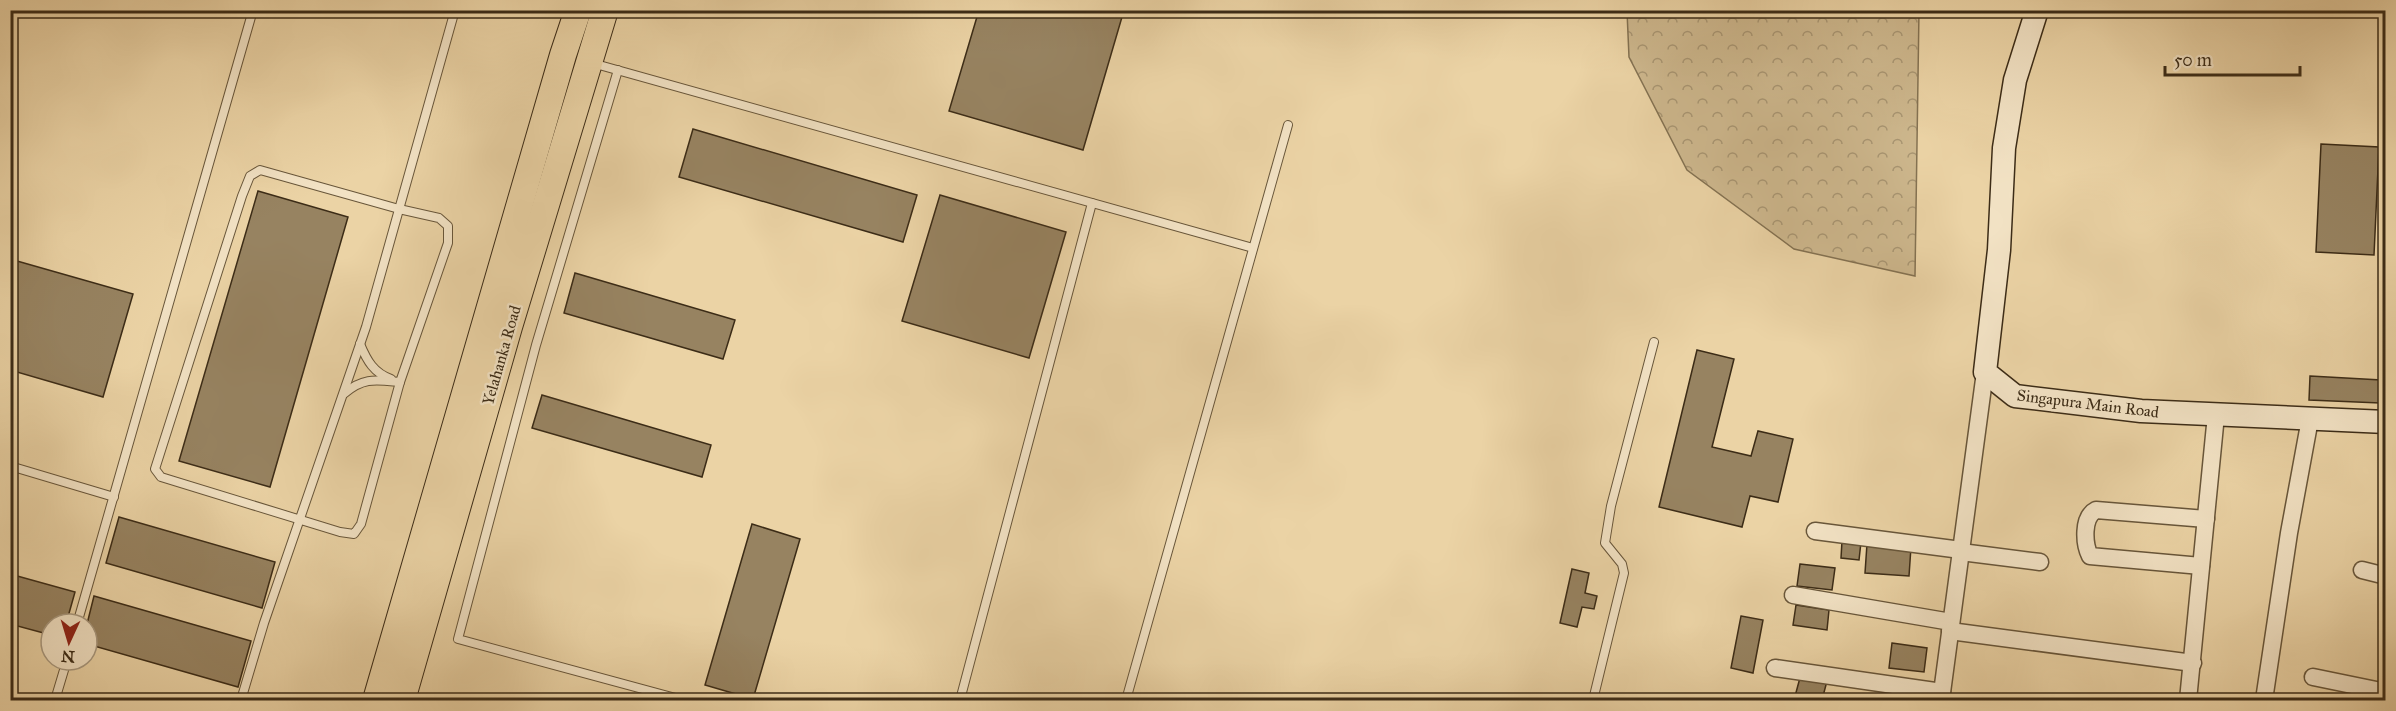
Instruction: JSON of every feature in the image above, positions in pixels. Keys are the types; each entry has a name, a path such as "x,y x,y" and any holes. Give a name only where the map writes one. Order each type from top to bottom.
{"main road":[{"name":"Yelahanka Road","path":"402,700 502,349 576,58 578,10"},
{"name":"Yelahanka Road","path":"376,700 576,58 605,10"}],"street":[{"path":"1775,668 1941,696 1985,372 1999,250 2004,148 2015,80 2037,10"},
{"name":"Singapura Main Road","path":"1985,372 2015,396 2141,411 2385,422"},
{"path":"2188,700 2216,415"},
{"path":"2264,700 2287,544 2310,419"},
{"path":"2201,566 2090,556 2085,543 2087,519 2090,513 2096,510 2206,519"},
{"path":"1815,531 2040,562"},
{"path":"2362,570 2385,576"},
{"path":"1793,596 1951,627 2193,663"},
{"path":"2313,678 2385,692"}],"lane":[{"path":"80,612 253,10"},
{"path":"241,700 264,623 360,344 455,10"},
{"path":"576,58 1253,248"},
{"path":"618,70 527,377 458,639 683,700"},
{"path":"1126,700 1288,125"},
{"path":"260,170 278,173 399,209 439,218 448,226 448,243 400,382 361,524 354,534 300,520 161,477 155,469 167,426 250,176 260,170"},
{"path":"960,700 1092,203"},
{"path":"1593,700 1624,573 1622,564 1605,543 1611,506 1654,342"},
{"path":"360,344 369,364 384,376 400,382"},
{"path":"343,394 357,383 375,380 400,382"},
{"path":"10,466 114,497"},
{"path":"55,700 63,672"}],"green space":[{"path":"1627,11 1919,11 1915,276 1794,249 1687,170 1629,57"}],"building":[{"path":"979,10 1099,10 1122,17 1083,150 949,111"},
{"path":"693,129 917,195 903,242 679,177"},
{"path":"2321,144 2379,147 2374,255 2316,252"},
{"path":"258,191 348,217 270,487 179,461"},
{"path":"940,195 1066,232 1029,358 902,321"},
{"path":"10,259 133,294 103,397 10,370"},
{"path":"575,273 735,320 723,359 564,313"},
{"path":"1697,350 1734,359 1712,447 1751,456 1758,431 1793,439 1778,502 1750,496 1742,527 1659,507"},
{"path":"2310,376 2381,380 2380,403 2309,400"},
{"path":"542,395 711,445 702,477 532,428"},
{"path":"119,517 275,562 262,608 106,563"},
{"path":"752,524 800,539 753,699 705,685"},
{"path":"1842,541 1861,542 1859,560 1841,558"},
{"path":"1867,544 1911,547 1909,576 1865,573"},
{"path":"1800,564 1835,568 1832,590 1797,586"},
{"path":"1572,569 1589,573 1585,593 1597,596 1594,609 1582,607 1577,627 1560,623"},
{"path":"10,574 75,592 69,612 39,612 39,632 10,624"},
{"path":"94,596 251,641 238,687 99,647 99,612 90,612"},
{"path":"1796,605 1829,610 1827,630 1793,625"},
{"path":"1741,616 1763,620 1753,673 1731,668"},
{"path":"1892,643 1927,648 1924,672 1889,668"},
{"path":"1801,674 1827,681 1822,700 1794,700"},
{"path":"1898,694 1919,695 1919,700 1898,700"},
{"path":"1533,696 1553,699 1532,700"}]}
